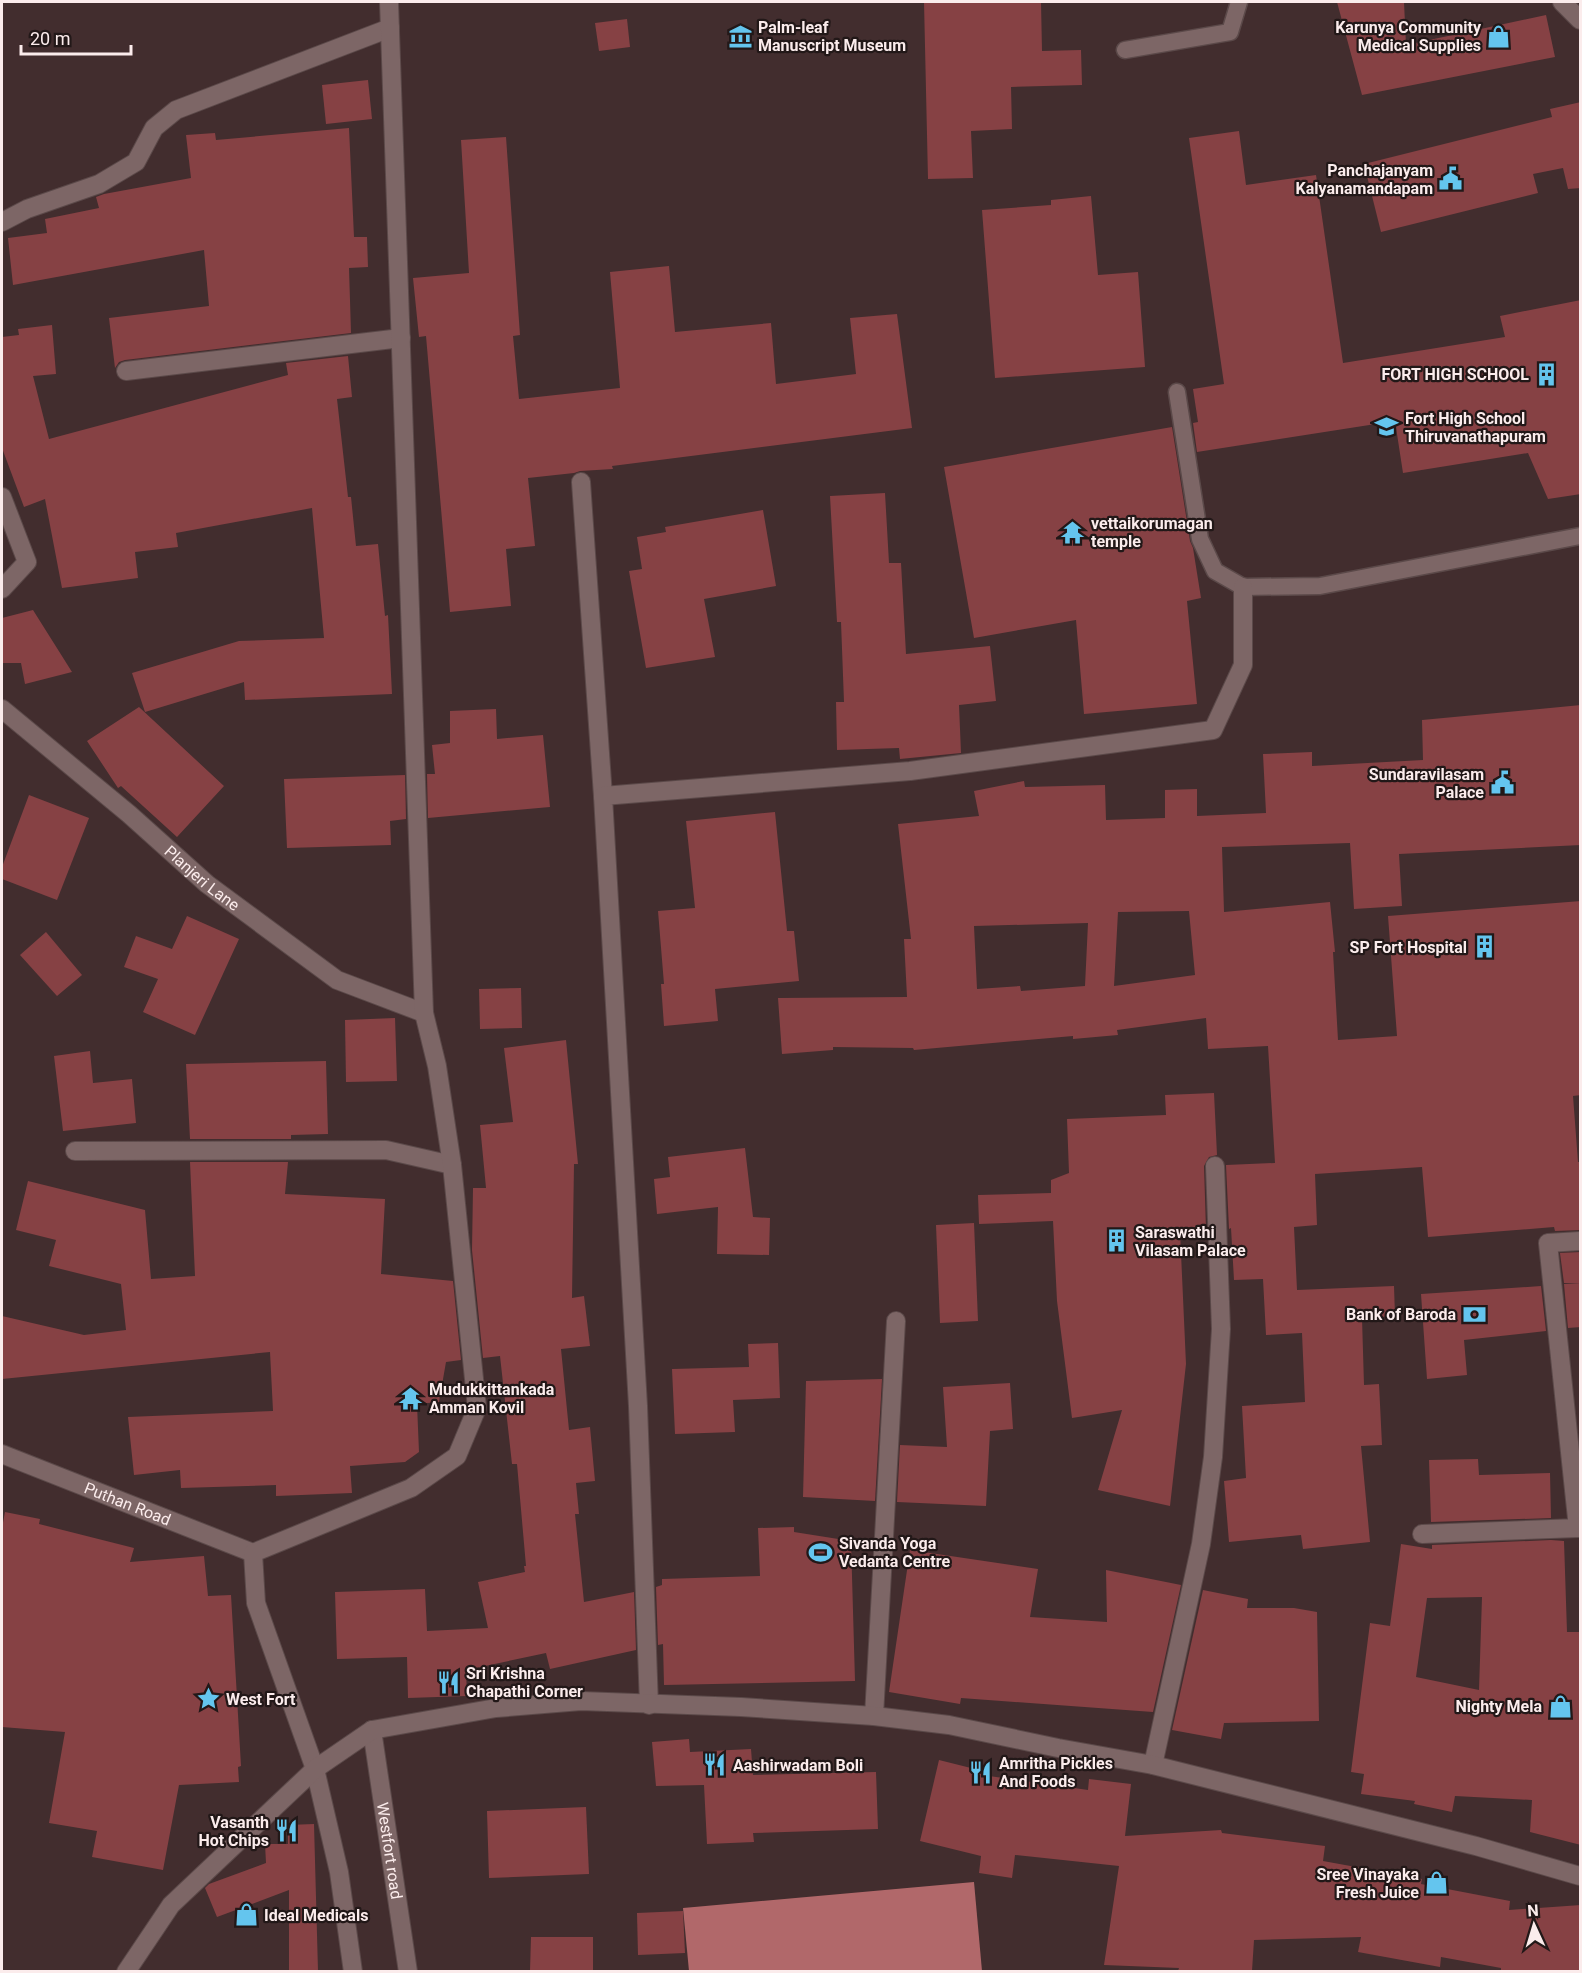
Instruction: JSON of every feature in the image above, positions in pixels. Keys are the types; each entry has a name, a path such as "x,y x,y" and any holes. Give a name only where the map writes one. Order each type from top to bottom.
{"street":[{"path":"353,1971 339,1872 315,1769 256,1603 253,1553 411,1488 457,1456 477,1408 452,1165 437,1066 424,1013 389,2"},
{"path":"1562,2 1581,21"},
{"path":"2,222 27,209 99,184 136,162 154,128 176,110 390,28"},
{"path":"126,371 401,338"},
{"path":"581,482 603,796 638,1406 649,1705"},
{"path":"2,497 27,561 2,589"},
{"path":"603,796 910,771 1213,730 1243,665 1243,587"},
{"name":"Planjeri Lane","path":"2,709 129,814 207,884 337,980 424,1013"},
{"path":"75,1151 387,1150 452,1165"},
{"path":"1153,1765 1201,1545 1213,1457 1221,1329 1215,1166"},
{"path":"1422,1534 1578,1528 1548,1243 1581,1241"},
{"path":"874,1716 896,1320"},
{"name":"Puthan Road","path":"2,1454 253,1553"},
{"path":"126,1971 171,1905 315,1769 372,1730 496,1708 581,1701 741,1707 874,1716 949,1725 1153,1765 1476,1846 1581,1876"},
{"name":"Westfort road","path":"372,1730 408,1971"}],"lane":[{"path":"1125,50 1230,32 1239,2"},
{"path":"1177,392 1200,539 1215,572 1243,587 1320,586 1581,536"}],"shaded area":[{"path":"974,1882 982,1971 689,1971 683,1908"}],"building":[{"path":"924,2 1041,2 1042,51 1081,50 1082,85 1011,87 1012,129 971,131 973,178 928,179"},
{"name":"Karunya Community Medical Supplies","path":"1337,2 1404,2 1406,45 1546,15 1555,57 1362,95"},
{"path":"627,19 630,47 599,51 595,23"},
{"path":"368,80 372,119 326,124 322,85"},
{"name":"Panchajanyam Kalyanamandapam","path":"1581,102 1581,188 1568,189 1563,168 1533,174 1538,193 1381,232 1364,164 1552,117 1550,109"},
{"path":"349,128 354,237 367,237 368,267 349,268 351,333 125,360 119,362 115,368 109,318 209,306 204,250 13,285 8,238 47,233 45,219 99,208 96,197 104,194 191,178 186,135 215,133 216,140"},
{"path":"1239,131 1246,185 1316,175 1343,363 1505,337 1500,316 1581,300 1581,494 1548,499 1528,453 1403,473 1395,421 1197,452 1193,423 1198,422 1193,389 1224,384 1189,138"},
{"path":"506,137 520,335 513,336 519,399 620,388 610,272 669,266 675,332 771,323 776,384 856,374 850,318 897,314 912,428 612,466 613,469 528,478 535,546 506,549 511,606 450,612 426,336 419,337 413,278 469,273 461,140"},
{"path":"1091,196 1098,275 1138,272 1145,367 995,378 982,210 1051,205 1051,200"},
{"path":"52,325 56,374 33,376 49,439 288,375 286,363 348,356 352,397 337,399 348,497 351,497 356,546 378,544 385,616 388,615 392,694 245,700 244,682 145,712 132,673 239,641 324,638 312,508 176,533 178,547 135,552 138,578 62,588 45,499 24,507 2,448 2,337 19,335 18,329"},
{"name":"vettaikorumagan temple","path":"1172,427 1201,598 1187,601 1197,704 1084,714 1076,620 974,638 944,467"},
{"path":"885,493 889,563 901,563 906,654 990,646 996,701 959,705 961,753 900,759 899,748 837,750 836,702 844,702 841,622 837,622 830,496"},
{"path":"763,510 776,586 704,599 715,657 646,668 629,571 642,569 637,537 666,532 665,527"},
{"path":"33,610 72,672 25,684 21,663 2,663 2,618"},
{"path":"1581,705 1581,845 1399,854 1402,906 1354,909 1350,843 1222,847 1224,912 1330,902 1335,952 1333,952 1338,1040 1397,1036 1388,916 1581,901 1581,1095 1573,1096 1578,1162 1581,1162 1581,1230 1555,1231 1554,1227 1428,1237 1422,1167 1315,1174 1317,1225 1294,1227 1297,1290 1394,1286 1395,1316 1362,1318 1364,1385 1379,1384 1382,1445 1361,1446 1370,1542 1303,1549 1301,1535 1229,1542 1224,1481 1246,1478 1242,1406 1305,1402 1302,1333 1266,1335 1263,1279 1234,1280 1226,1165 1275,1163 1268,1046 1208,1049 1206,1018 1117,1030 1118,1035 1073,1039 1073,1036 914,1050 913,1048 833,1047 833,1050 782,1054 778,998 907,997 904,939 911,939 898,824 979,816 974,791 1024,781 1025,787 1105,785 1106,820 1165,818 1165,790 1197,789 1197,816 1266,813 1263,754 1312,752 1312,766 1423,760 1422,720","holes":["1189,911 1195,975 1114,986 1118,912","1088,923 1085,986 1021,991 1020,986 977,989 974,926"]},
{"path":"139,707 224,786 177,837 121,786 118,788 87,741"},
{"path":"496,709 497,739 543,735 550,807 428,818 427,774 435,774 432,745 450,743 450,711"},
{"path":"405,775 406,819 390,821 391,845 287,848 284,779"},
{"path":"29,795 89,818 57,900 2,879 2,867"},
{"path":"775,812 787,931 794,931 799,981 715,989 718,1021 664,1026 661,984 664,984 658,911 695,908 686,821"},
{"path":"187,916 239,939 195,1035 143,1012 158,979 124,967 136,936 172,949"},
{"path":"46,932 82,975 57,996 20,955"},
{"path":"521,988 522,1028 480,1029 479,989"},
{"path":"395,1018 397,1081 346,1082 345,1020"},
{"path":"566,1040 578,1164 574,1164 572,1298 584,1296 590,1346 561,1349 569,1430 590,1427 595,1481 576,1483 579,1514 575,1514 584,1602 634,1592 636,1650 550,1669 546,1653 466,1670 467,1696 408,1698 407,1657 337,1659 335,1592 425,1589 427,1631 488,1628 478,1582 525,1572 517,1464 512,1464 500,1356 483,1358 472,1250 473,1188 486,1188 480,1125 513,1122 504,1048"},
{"path":"90,1051 93,1083 132,1079 136,1123 63,1131 54,1056"},
{"path":"326,1061 328,1134 291,1135 291,1139 190,1139 186,1064"},
{"name":"Saraswathi Vilasam Palace","path":"1214,1093 1217,1155 1209,1157 1204,1166 1206,1230 1180,1231 1186,1364 1170,1506 1098,1490 1122,1410 1072,1418 1057,1301 1053,1221 979,1224 978,1195 1051,1193 1051,1180 1069,1173 1067,1119 1166,1115 1165,1095"},
{"path":"745,1148 753,1217 770,1218 769,1255 717,1254 718,1207 657,1214 654,1179 670,1177 668,1157"},
{"path":"190,1162 288,1162 285,1194 385,1199 381,1274 453,1281 461,1360 446,1362 439,1402 417,1404 419,1452 405,1462 350,1466 352,1493 276,1496 276,1485 181,1488 180,1470 134,1475 128,1417 273,1411 270,1352 2,1379 2,1316 84,1335 126,1330 121,1284 49,1266 56,1240 16,1230 28,1181 145,1210 151,1279 195,1276"},
{"path":"974,1223 978,1321 940,1323 936,1225"},
{"path":"1581,1252 1581,1283 1564,1283 1560,1253"},
{"path":"1581,1283 1581,1327 1568,1328 1564,1284"},
{"path":"1541,1286 1546,1331 1464,1340 1467,1375 1427,1379 1421,1294"},
{"path":"778,1343 780,1398 733,1400 735,1432 675,1434 672,1369 749,1367 748,1344"},
{"path":"882,1379 875,1501 803,1497 806,1381"},
{"path":"1010,1383 1013,1429 990,1431 986,1506 897,1502 900,1445 947,1447 943,1387"},
{"path":"1478,1459 1479,1475 1550,1473 1551,1518 1431,1522 1429,1460"},
{"path":"5,1512 40,1519 39,1524 134,1548 130,1562 204,1556 208,1596 231,1595 241,1766 238,1767 239,1782 179,1785 163,1870 92,1857 97,1831 49,1823 65,1732 2,1727 2,1528"},
{"path":"794,1527 794,1532 851,1541 855,1681 664,1685 663,1644 658,1645 656,1587 662,1585 662,1579 760,1576 758,1528"},
{"path":"1564,1541 1567,1632 1581,1632 1581,1845 1530,1832 1532,1800 1455,1796 1452,1812 1414,1804 1415,1801 1361,1794 1364,1774 1351,1772 1370,1623 1390,1626 1401,1544 1432,1549 1432,1545","holes":["1482,1597 1479,1690 1416,1677 1427,1598"]},
{"path":"910,1550 1038,1569 1030,1617 1107,1622 1106,1570 1181,1585 1153,1712 961,1698 960,1704 889,1692"},
{"path":"1203,1590 1248,1599 1247,1608 1294,1608 1317,1612 1319,1721 1224,1723 1221,1739 1172,1730"},
{"path":"689,1739 690,1752 751,1749 753,1775 876,1772 878,1829 753,1833 754,1842 707,1844 704,1785 656,1786 652,1742"},
{"path":"939,1760 983,1771 982,1775 1088,1790 1089,1779 1131,1784 1125,1836 1221,1830 1222,1833 1325,1846 1323,1861 1422,1879 1421,1884 1510,1901 1509,1910 1581,1905 1581,1971 1501,1971 1501,1968 1441,1957 1440,1967 1358,1952 1361,1937 1254,1940 1252,1971 1178,1971 1179,1968 1104,1965 1119,1866 1015,1855 1012,1878 979,1873 981,1856 920,1841"},
{"path":"586,1807 589,1874 489,1878 487,1811"},
{"path":"314,1824 318,1971 289,1971 289,1890 217,1917 205,1888 209,1884 266,1863 265,1844 288,1844 288,1825"},
{"path":"683,1911 685,1953 638,1955 637,1913"},
{"path":"531,1937 593,1937 593,1971 530,1971"}],"place":[{"name":"Palm-leaf Manuscript Museum","path":"740,36"},
{"name":"Karunya Community Medical Supplies","path":"1499,36"},
{"name":"Panchajanyam Kalyanamandapam","path":"1451,179"},
{"name":"FORT HIGH SCHOOL","path":"1547,374"},
{"name":"Fort High School Thiruvanathapuram","path":"1387,427"},
{"name":"vettaikorumagan temple","path":"1073,532"},
{"name":"Sundaravilasam Palace","path":"1502,783"},
{"name":"SP Fort Hospital","path":"1485,947"},
{"name":"Saraswathi Vilasam Palace","path":"1117,1241"},
{"name":"Bank of Baroda","path":"1474,1314"},
{"name":"Mudukkittankada Amman Kovil","path":"411,1398"},
{"name":"Sivanda Yoga Vedanta Centre","path":"821,1552"},
{"name":"Sri Krishna Chapathi Corner","path":"448,1682"},
{"name":"West Fort","path":"208,1699"},
{"name":"Nighty Mela","path":"1560,1706"},
{"name":"Aashirwadam Boli","path":"715,1765"},
{"name":"Amritha Pickles And Foods","path":"981,1772"},
{"name":"Vasanth Hot Chips","path":"287,1831"},
{"name":"Sree Vinayaka Fresh Juice","path":"1437,1883"},
{"name":"Ideal Medicals","path":"246,1915"}]}
